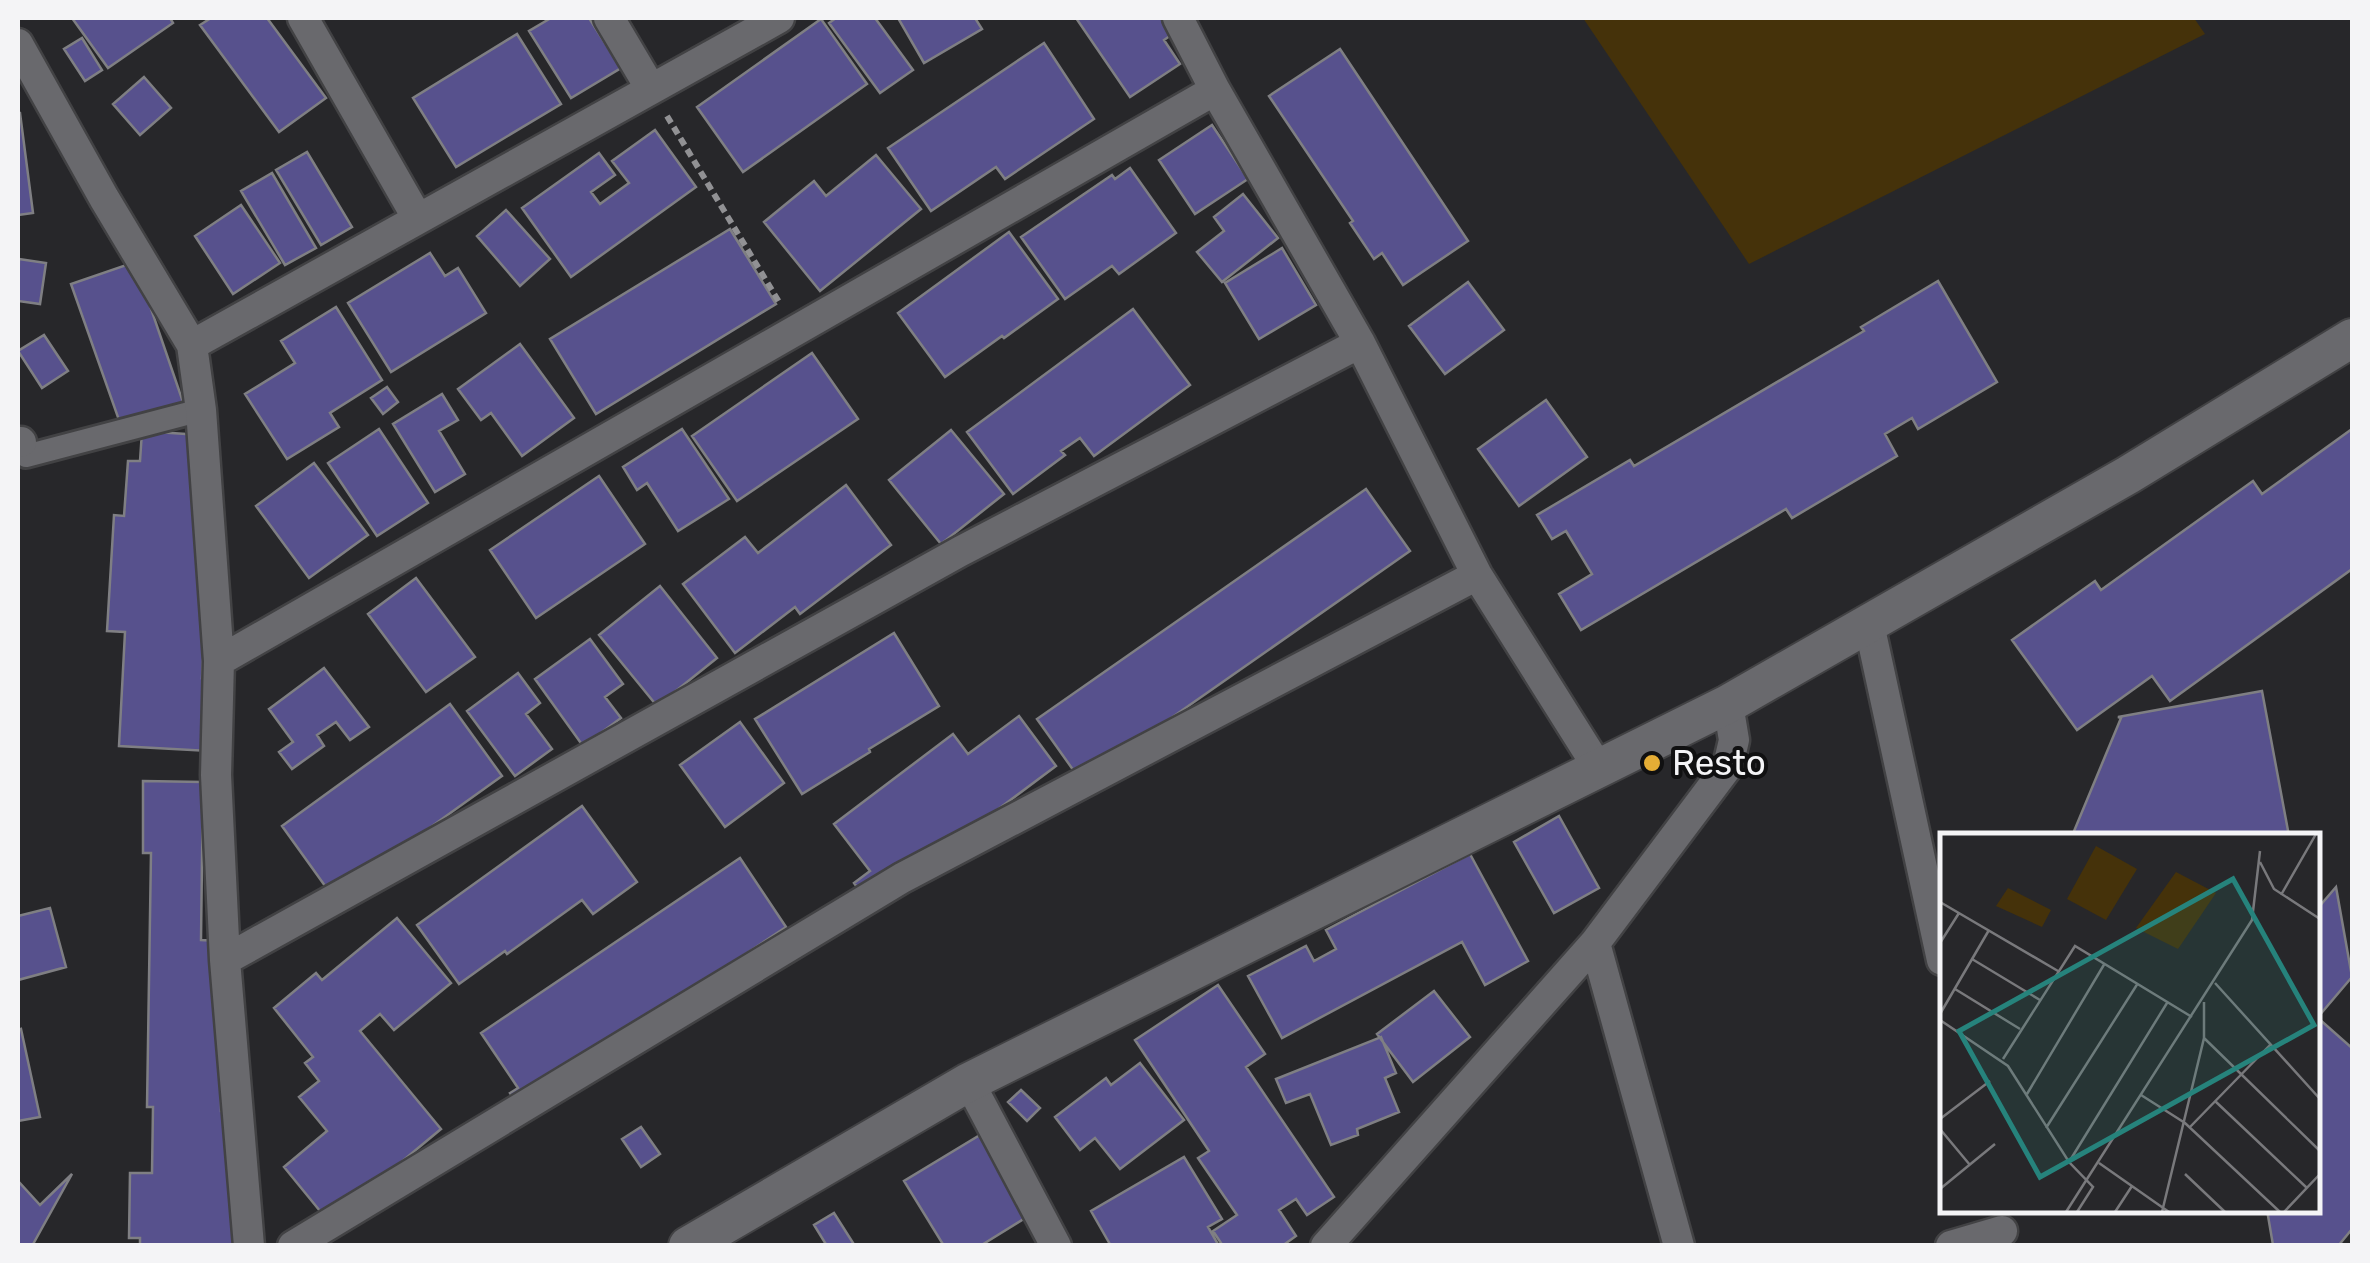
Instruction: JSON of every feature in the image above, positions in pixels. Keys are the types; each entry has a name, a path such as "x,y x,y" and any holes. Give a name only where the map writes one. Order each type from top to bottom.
{"street":[{"path":"303,18 418,219"},
{"path":"609,18 651,89"},
{"path":"192,345 779,18"},
{"path":"1178,18 1360,343 1478,575 1598,768"},
{"path":"18,44 192,345 201,410 219,661 216,775 225,960 249,1246"},
{"path":"219,661 1215,90"},
{"path":"688,1246 969,1082 1728,704 2128,475 2352,338"},
{"path":"225,960 961,551 1360,343"},
{"path":"19,442 26,456 201,410"},
{"path":"293,1246 902,878 1478,575"},
{"path":"1869,624 1940,951"},
{"path":"1326,1246 1595,943 1728,766 1734,740 1728,704"},
{"path":"1595,943 1679,1246"},
{"path":"969,1082 1056,1246"},
{"path":"1951,1246 2001,1229"}],"path":[{"path":"651,89 796,330"}],"shaded area":[{"path":"1583,18 2194,18 2205,34 1749,264"}],"building":[{"path":"72,18 170,18 173,23 108,68"},
{"path":"211,18 267,18 326,98 279,132 200,25"},
{"path":"551,18 589,18 621,68 571,98 529,31"},
{"path":"836,18 875,18 913,70 880,93 829,23"},
{"path":"898,18 975,18 982,29 924,63"},
{"path":"1076,18 1169,18 1177,31 1164,40 1180,64 1130,97"},
{"path":"821,19 867,84 743,172 697,107"},
{"path":"517,34 561,104 456,167 413,98"},
{"path":"82,38 102,70 85,81 64,49"},
{"path":"1044,43 1094,119 1005,179 996,167 931,211 888,148"},
{"path":"1340,49 1468,241 1403,285 1382,253 1374,259 1269,96"},
{"path":"144,77 171,108 140,135 113,104"},
{"path":"18,113 33,213 18,215"},
{"path":"1212,125 1248,179 1195,214 1159,160"},
{"path":"655,130 696,187 571,277 522,208 599,153 615,175 591,192 600,204 629,183 612,161"},
{"path":"307,152 352,227 321,245 276,170"},
{"path":"876,155 921,209 820,291 764,222 814,181 826,196"},
{"path":"1130,168 1176,233 1119,274 1112,266 1065,299 1021,237 1112,175 1115,179"},
{"path":"272,173 316,248 285,265 241,191"},
{"path":"1243,194 1278,238 1222,282 1197,252 1224,231 1214,217"},
{"path":"241,205 280,263 233,294 195,236"},
{"path":"506,210 550,259 520,286 477,236"},
{"path":"730,229 776,304 596,414 550,339"},
{"path":"1009,232 1058,299 945,377 898,313"},
{"path":"1282,248 1316,305 1259,339 1225,283"},
{"path":"430,253 445,276 458,268 486,313 391,372 348,303"},
{"path":"19,259 46,263 40,304 18,301"},
{"path":"135,262 183,402 120,423 71,284"},
{"path":"1938,281 1997,382 1918,429 1912,418 1885,434 1897,456 1792,518 1786,509 1581,630 1559,594 1592,574 1566,531 1552,539 1537,515 1630,460 1634,466 1864,331 1861,327"},
{"path":"1468,282 1504,330 1445,374 1409,326"},
{"path":"336,307 382,380 330,413 339,427 287,459 245,394 295,363 281,341"},
{"path":"1133,309 1190,385 1094,456 1080,438 1061,451 1065,455 1013,494 967,432"},
{"path":"44,335 68,371 42,388 18,351"},
{"path":"520,344 574,418 522,456 491,413 481,420 458,389"},
{"path":"812,353 858,419 737,501 692,436"},
{"path":"387,387 398,402 383,414 371,398"},
{"path":"442,394 458,420 439,431 465,474 435,492 393,424"},
{"path":"1546,400 1587,457 1519,506 1478,449"},
{"path":"379,429 428,503 377,536 328,463"},
{"path":"682,429 729,499 678,531 647,483 637,490 623,467"},
{"path":"2352,429 2352,569 2170,701 2152,676 2077,730 2012,640 2095,581 2101,590 2253,481 2262,494"},
{"path":"951,430 1004,494 941,544 889,480"},
{"path":"142,431 215,436 202,678 213,679 209,751 119,746 125,632 107,631 114,515 124,516 128,461 140,461"},
{"path":"314,463 368,535 309,578 256,506"},
{"path":"599,476 645,544 536,618 490,550"},
{"path":"846,485 891,545 800,614 795,607 735,653 683,584 745,537 758,553"},
{"path":"1366,489 1410,551 1081,781 1037,719"},
{"path":"416,578 475,657 426,692 368,614"},
{"path":"660,586 717,658 657,706 599,635"},
{"path":"894,633 939,706 802,794 755,719"},
{"path":"590,639 623,684 605,697 621,718 583,746 535,679"},
{"path":"324,668 369,727 350,740 336,722 317,735 324,746 292,769 279,752 293,742 269,709"},
{"path":"518,673 540,703 526,714 552,749 515,776 467,711"},
{"path":"2262,691 2288,833 2073,833 2121,718 2118,717"},
{"path":"450,704 502,776 333,897 282,826"},
{"path":"1019,716 1056,766 870,905 854,883 870,871 834,824 953,734 968,754"},
{"path":"740,722 784,783 725,827 680,765"},
{"path":"143,781 203,782 201,940 221,941 221,1111 235,1111 233,1246 140,1246 140,1238 129,1238 130,1173 152,1173 153,1107 147,1107 151,853 143,853"},
{"path":"582,806 637,882 593,914 582,900 459,984 417,925"},
{"path":"1559,816 1599,888 1554,913 1514,842"},
{"path":"1470,854 1528,961 1485,985 1462,942 1282,1038 1248,976 1306,946 1314,961 1336,949 1326,930"},
{"path":"740,858 786,927 577,1067 523,1112 510,1093 518,1088 481,1033"},
{"path":"2336,887 2352,977 2320,1015 2320,906"},
{"path":"50,908 66,967 18,980 18,916"},
{"path":"397,918 451,983 394,1030 380,1014 360,1031 441,1129 329,1222 284,1167 327,1131 299,1097 319,1081 305,1063 313,1057 274,1008 316,973 322,980"},
{"path":"1218,985 1265,1054 1246,1067 1334,1197 1307,1215 1296,1199 1279,1210 1296,1236 1282,1246 1223,1246 1213,1231 1237,1215 1198,1158 1209,1151 1135,1040"},
{"path":"1434,991 1470,1037 1413,1082 1377,1034"},
{"path":"2320,1020 2352,1048 2352,1229 2338,1246 2268,1246 2273,1245 2268,1213 2320,1213"},
{"path":"21,1029 40,1117 18,1121 18,1030"},
{"path":"1381,1037 1396,1073 1385,1078 1399,1112 1357,1129 1358,1135 1331,1145 1310,1094 1286,1103 1276,1079"},
{"path":"1140,1063 1184,1120 1120,1169 1095,1138 1080,1150 1055,1117 1106,1078 1111,1085"},
{"path":"1021,1090 1040,1108 1027,1121 1008,1102"},
{"path":"641,1127 660,1154 641,1167 622,1139"},
{"path":"980,1135 1030,1215 980,1246 944,1246 904,1181"},
{"path":"1184,1157 1222,1219 1208,1227 1219,1246 1111,1246 1091,1211"},
{"path":"72,1174 32,1246 18,1246 18,1181 40,1205"},
{"path":"834,1213 855,1246 827,1246 814,1225"}],"place":[{"name":"Resto","path":"1652,763"}]}
